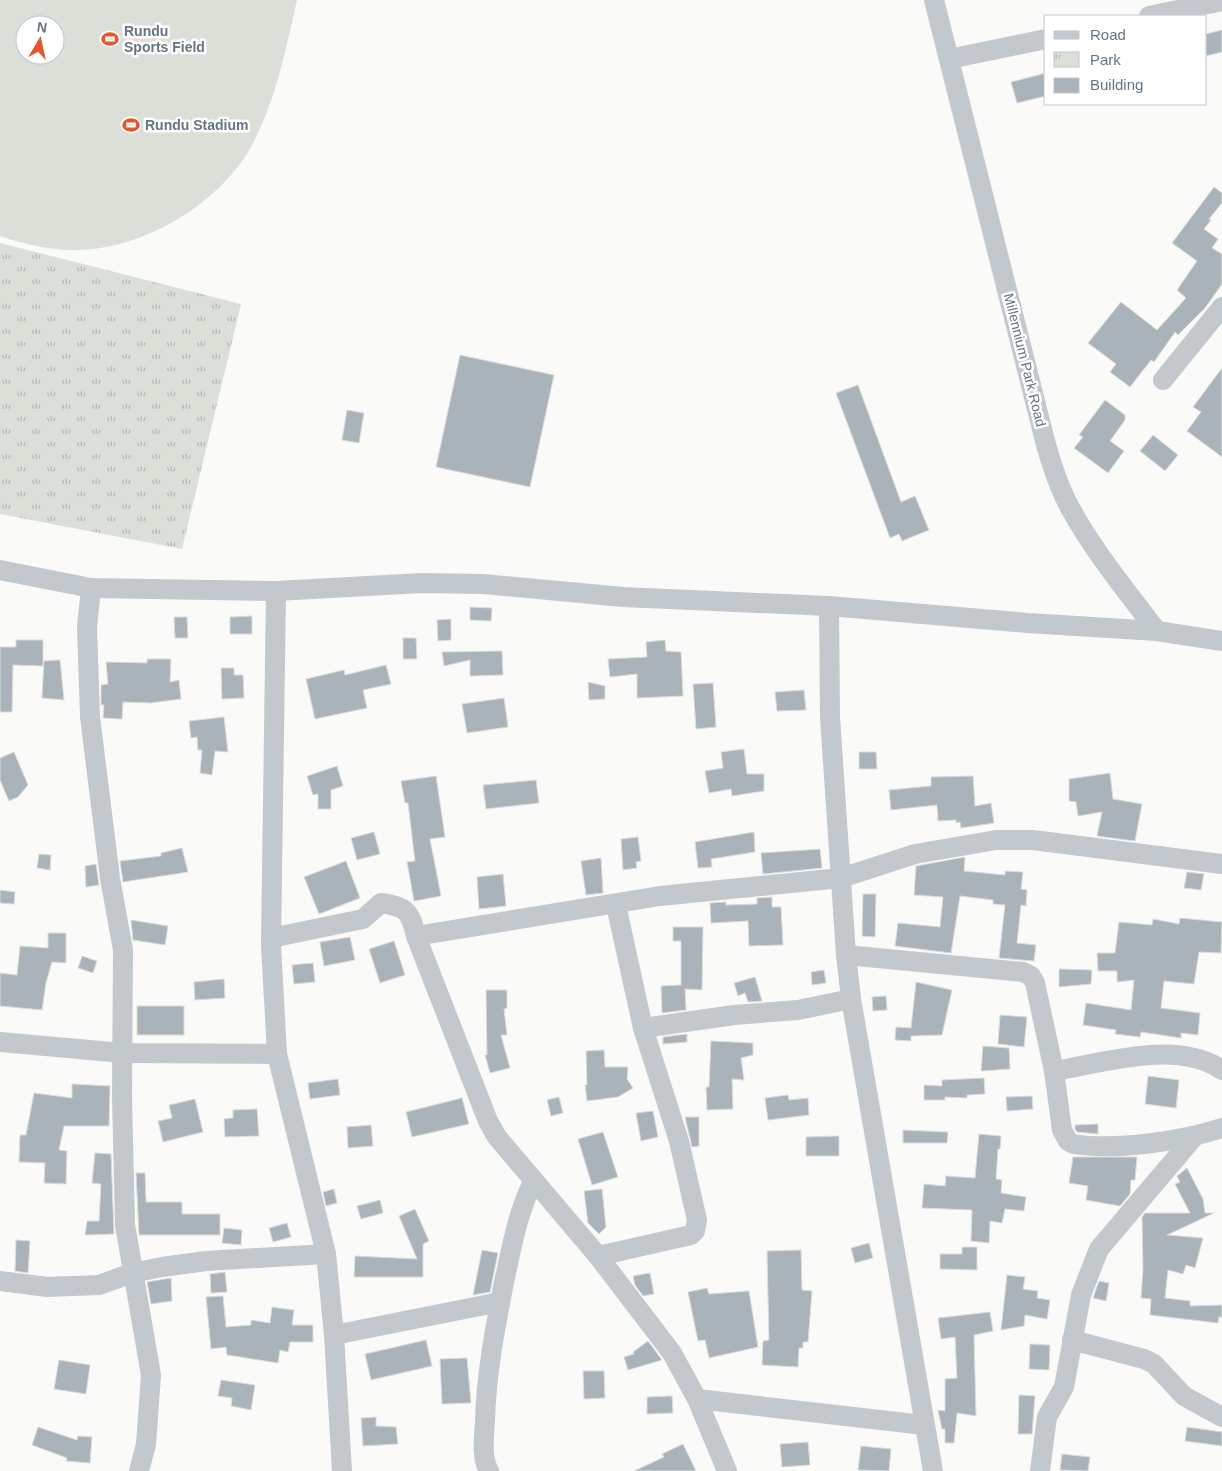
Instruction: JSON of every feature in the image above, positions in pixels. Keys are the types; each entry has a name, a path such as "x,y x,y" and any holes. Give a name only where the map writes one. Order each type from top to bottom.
{"street":[{"name":"Millennium Park Road","path":"934,0 1056,479 1068,505 1086,534 1118,581 1157,631"},
{"path":"1154,15 1222,1"},
{"path":"949,59 1044,38"},
{"path":"1163,380 1222,307"},
{"path":"0,570 91,588 276,591 422,583 483,584 623,597 829,606 1028,624 1157,631 1222,641"},
{"path":"91,588 87,627 90,717 110,878 123,950 122,1096 124,1226 151,1375 146,1444 139,1471"},
{"path":"276,591 271,938 277,1054 326,1254 334,1335 342,1471"},
{"path":"829,606 830,717 846,954 851,999 933,1471"},
{"path":"416,936 668,895 841,878 915,854 996,840 1033,840 1222,864"},
{"path":"271,938 363,919 381,903 403,908 410,914 416,936 488,1121 497,1137 533,1182 598,1256 672,1353 697,1399 727,1471"},
{"path":"598,1256 690,1235 695,1231 696,1220 691,1188 679,1141 643,1028 616,904"},
{"path":"846,954 1028,974 1034,983 1054,1071 1062,1130 1068,1141 1074,1144 1121,1145 1193,1138 1222,1128"},
{"path":"643,1028 734,1015 798,1010 851,999"},
{"path":"0,1042 123,1053 277,1054"},
{"path":"1054,1071 1160,1054 1204,1062 1222,1070"},
{"path":"1040,1471 1047,1417 1064,1387 1081,1295 1099,1248 1193,1138"},
{"path":"489,1471 484,1454 486,1389 491,1340 518,1218 533,1182"},
{"path":"0,1281 47,1287 99,1285 132,1273 206,1261 326,1254"},
{"path":"334,1335 500,1302"},
{"path":"1072,1340 1144,1359 1154,1364 1184,1396 1222,1417"},
{"path":"697,1399 924,1425"}],"green space":[{"name":"Rundu Stadium","path":"0,0 297,0 280,72 262,124 240,163 223,184 202,203 178,219 153,232 127,242 100,248 74,250 46,248 0,236"},
{"path":"0,243 241,304 182,549 0,514"}],"building":[{"path":"1222,30 1222,52 1207,56 1207,34"},
{"path":"1044,74 1044,96 1017,103 1011,82"},
{"path":"1214,187 1222,193 1222,203 1209,219 1211,220 1204,229 1218,239 1212,248 1222,254 1222,284 1205,308 1178,335 1175,332 1154,362 1151,360 1130,387 1110,372 1116,364 1088,343 1121,302 1157,330 1186,298 1177,290 1197,261 1172,243"},
{"path":"460,355 554,375 530,487 436,467"},
{"path":"1222,368 1222,457 1187,431 1201,412 1193,407"},
{"path":"858,385 901,502 915,496 929,530 902,541 899,534 890,538 836,393"},
{"path":"1105,400 1125,415 1125,420 1110,441 1124,451 1108,473 1074,448 1083,437 1079,435"},
{"path":"347,410 364,413 359,443 342,440"},
{"path":"1153,435 1178,455 1165,471 1140,451"},
{"path":"470,607 492,608 491,621 470,620"},
{"path":"252,616 252,634 230,634 230,617"},
{"path":"174,617 187,617 188,638 175,638"},
{"path":"451,619 451,640 438,641 437,620"},
{"path":"403,638 416,638 417,659 403,659"},
{"path":"16,640 43,640 43,666 13,665 12,712 0,712 0,647 16,647"},
{"path":"665,640 666,651 681,652 683,696 637,698 637,674 610,677 608,659 647,657 646,642"},
{"path":"502,651 503,675 470,676 470,660 444,666 442,652"},
{"path":"147,659 171,659 170,682 179,680 181,699 151,703 123,702 122,719 103,718 104,705 101,705 101,685 108,684 106,662 147,663"},
{"path":"60,660 64,700 42,698 44,661"},
{"path":"386,665 391,684 363,690 367,708 315,719 306,679 344,670 345,675"},
{"path":"221,668 234,668 234,675 243,675 244,698 222,699"},
{"path":"588,682 605,686 605,699 589,700"},
{"path":"713,683 716,727 696,729 693,684"},
{"path":"804,690 806,710 777,711 775,692"},
{"path":"504,698 508,727 467,733 462,704"},
{"path":"224,717 228,752 215,751 212,775 200,773 202,750 198,750 197,737 191,738 189,721"},
{"path":"744,749 747,774 764,774 764,791 732,796 731,789 709,793 705,771 723,768 721,752"},
{"path":"14,752 28,785 18,797 9,801 0,780 0,758"},
{"path":"859,752 876,752 877,769 859,769"},
{"path":"337,766 343,786 331,790 331,809 318,809 318,794 313,795 307,776"},
{"path":"1110,773 1113,799 1142,804 1135,841 1097,836 1102,812 1078,816 1076,802 1069,801 1069,779"},
{"path":"436,776 445,837 430,839 441,896 414,901 407,862 415,861 408,803 405,803 401,781"},
{"path":"973,776 975,806 991,803 994,823 961,828 960,822 956,823 956,820 938,821 937,805 891,810 889,790 931,786 931,777"},
{"path":"536,780 539,803 486,809 483,785"},
{"path":"374,832 380,854 357,860 351,838"},
{"path":"754,832 755,852 711,859 712,867 698,868 695,842"},
{"path":"638,837 641,861 636,862 637,868 623,870 621,839"},
{"path":"182,848 188,872 123,882 120,861 161,856 161,853"},
{"path":"820,849 822,868 763,874 761,853"},
{"path":"39,854 51,855 50,870 37,868"},
{"path":"965,857 964,871 1005,875 1005,871 1023,872 1021,889 1027,890 1026,906 1021,905 1017,943 1036,945 1034,961 999,958 1005,905 993,904 993,900 960,896 951,953 895,946 898,923 940,927 943,897 914,895 916,866"},
{"path":"601,858 603,893 586,895 581,861"},
{"path":"346,861 360,898 319,914 304,877"},
{"path":"96,864 99,885 86,887 85,866"},
{"path":"1187,872 1204,874 1201,890 1184,888"},
{"path":"503,874 506,906 479,909 477,877"},
{"path":"0,890 15,892 14,904 0,903"},
{"path":"863,894 876,894 875,937 862,936"},
{"path":"772,897 772,907 781,907 783,945 749,946 748,921 711,923 710,903 726,902 726,905 757,904 757,898"},
{"path":"1180,918 1222,922 1221,953 1199,952 1194,984 1164,981 1161,1008 1200,1013 1198,1035 1181,1033 1181,1038 1141,1032 1140,1037 1115,1034 1116,1030 1083,1025 1086,1003 1131,1010 1134,980 1117,982 1117,971 1098,971 1097,953 1115,953 1119,922 1152,925 1153,919 1179,924"},
{"path":"131,920 168,926 165,945 133,940"},
{"path":"673,927 703,927 702,990 685,989 686,1010 662,1013 661,986 681,985 681,941 673,941"},
{"path":"48,933 66,933 66,963 52,962 46,983 42,1010 0,1006 0,973 17,975 20,946 48,948"},
{"path":"350,937 355,960 324,966 320,942"},
{"path":"394,941 405,975 380,983 369,949"},
{"path":"82,956 97,961 93,973 78,968"},
{"path":"313,963 315,982 294,984 292,965"},
{"path":"1059,969 1092,970 1091,984 1059,987"},
{"path":"824,970 826,983 812,985 811,972"},
{"path":"755,977 762,1001 748,1002 745,993 738,996 734,983"},
{"path":"224,979 225,998 195,1000 194,982"},
{"path":"916,982 952,990 942,1035 911,1036 911,1041 895,1040 896,1027 911,1028"},
{"path":"486,990 507,990 507,1008 504,1009 507,1035 501,1035 510,1068 490,1073 485,1055 487,1055"},
{"path":"886,996 887,1010 873,1011 872,997"},
{"path":"137,1006 184,1006 184,1035 137,1035"},
{"path":"1000,1015 1027,1017 1024,1047 998,1044"},
{"path":"687,1034 687,1042 663,1044 663,1037"},
{"path":"711,1041 753,1043 753,1055 741,1058 744,1080 732,1079 733,1109 707,1110 706,1087 709,1087"},
{"path":"983,1046 1009,1048 1010,1069 981,1071"},
{"path":"604,1050 605,1067 628,1067 627,1079 633,1088 618,1097 587,1101 585,1085 587,1085 586,1051"},
{"path":"1148,1076 1179,1080 1176,1108 1145,1104"},
{"path":"984,1078 985,1094 967,1095 967,1098 945,1097 945,1100 924,1100 924,1085 942,1086 942,1080"},
{"path":"338,1079 340,1095 310,1099 308,1083"},
{"path":"72,1084 110,1086 109,1126 64,1126 59,1150 67,1151 66,1184 44,1183 45,1163 19,1162 20,1135 26,1135 34,1093 72,1098"},
{"path":"788,1095 789,1100 808,1098 809,1115 768,1120 765,1098"},
{"path":"1032,1096 1033,1109 1007,1111 1006,1097"},
{"path":"559,1097 563,1113 551,1116 547,1100"},
{"path":"462,1098 469,1124 412,1137 406,1112"},
{"path":"195,1099 203,1132 163,1142 158,1121 172,1118 169,1105"},
{"path":"257,1109 259,1136 225,1137 224,1119 233,1118 233,1110"},
{"path":"653,1111 658,1137 641,1141 636,1113"},
{"path":"685,1117 699,1117 699,1146 692,1147"},
{"path":"1098,1124 1098,1134 1077,1132 1075,1129 1075,1125"},
{"path":"371,1125 373,1146 348,1148 347,1127"},
{"path":"903,1130 948,1132 947,1143 903,1143"},
{"path":"603,1132 618,1177 592,1185 578,1139"},
{"path":"979,1134 1001,1136 996,1179 1002,1180 1001,1193 1026,1197 1024,1211 1005,1209 1002,1223 990,1221 989,1243 971,1241 972,1210 922,1208 924,1184 945,1186 946,1176 975,1178"},
{"path":"839,1136 839,1156 806,1156 806,1137"},
{"path":"95,1153 111,1154 114,1234 85,1235 87,1221 99,1221 101,1184 92,1183"},
{"path":"1073,1157 1137,1157 1135,1180 1131,1180 1130,1194 1120,1206 1086,1200 1088,1186 1069,1183"},
{"path":"1187,1168 1203,1199 1205,1213 1214,1213 1167,1235 1203,1238 1195,1268 1186,1265 1183,1274 1168,1270 1165,1298 1190,1301 1190,1306 1222,1305 1222,1317 1219,1317 1218,1323 1150,1315 1151,1299 1141,1298 1143,1269 1142,1217 1145,1213 1190,1213 1175,1184 1180,1182 1177,1176"},
{"path":"136,1173 145,1173 146,1202 182,1202 182,1214 220,1214 220,1235 139,1235"},
{"path":"334,1189 337,1203 326,1206 323,1192"},
{"path":"602,1189 606,1227 599,1234 588,1223 584,1191"},
{"path":"380,1200 383,1213 361,1219 357,1206"},
{"path":"415,1209 429,1241 423,1244 423,1277 354,1277 355,1256 417,1259 399,1216"},
{"path":"287,1223 291,1237 273,1242 269,1228"},
{"path":"224,1228 242,1230 241,1245 222,1243"},
{"path":"16,1240 30,1241 28,1273 15,1271"},
{"path":"869,1243 873,1258 855,1263 851,1248"},
{"path":"962,1247 977,1247 977,1270 940,1269 940,1254 962,1254"},
{"path":"482,1250 498,1253 490,1292 473,1295"},
{"path":"801,1250 802,1290 812,1291 808,1342 803,1342 803,1348 799,1348 798,1367 762,1365 763,1341 769,1340 767,1251"},
{"path":"225,1272 227,1292 211,1293 210,1274"},
{"path":"650,1273 654,1294 643,1296 635,1285 633,1276"},
{"path":"1007,1275 1025,1277 1023,1289 1038,1291 1037,1298 1050,1300 1047,1319 1025,1315 1024,1326 1001,1330"},
{"path":"171,1278 172,1301 151,1304 147,1282"},
{"path":"1099,1281 1109,1283 1106,1301 1093,1298"},
{"path":"707,1288 709,1294 749,1291 758,1347 709,1358 705,1340 698,1341 688,1292"},
{"path":"223,1296 226,1327 251,1325 251,1320 270,1323 272,1307 294,1310 292,1325 313,1325 313,1342 290,1342 288,1352 280,1350 278,1363 227,1355 226,1347 211,1349 206,1297"},
{"path":"990,1312 993,1331 974,1335 976,1416 957,1413 954,1443 945,1443 945,1429 942,1429 938,1410 945,1411 945,1379 957,1378 955,1337 941,1339 938,1318"},
{"path":"426,1340 432,1366 371,1380 365,1354"},
{"path":"648,1341 662,1360 628,1370 624,1357 634,1354 633,1352"},
{"path":"1030,1344 1050,1345 1049,1370 1029,1369"},
{"path":"467,1358 471,1403 442,1404 440,1359"},
{"path":"59,1360 90,1365 86,1394 54,1389"},
{"path":"583,1371 604,1371 605,1398 584,1399"},
{"path":"221,1380 255,1385 251,1410 231,1406 232,1398 218,1396"},
{"path":"1019,1395 1035,1396 1032,1434 1018,1434"},
{"path":"672,1396 673,1413 647,1414 647,1397"},
{"path":"376,1417 376,1426 396,1427 398,1444 363,1446 361,1418"},
{"path":"38,1427 77,1440 78,1436 92,1437 90,1463 66,1461 67,1458 32,1445"},
{"path":"1187,1427 1222,1432 1222,1446 1185,1441"},
{"path":"808,1442 810,1465 782,1467 780,1444"},
{"path":"683,1444 696,1471 634,1471 664,1457 662,1454"},
{"path":"861,1446 891,1449 889,1471 858,1470"},
{"path":"1062,1454 1090,1457 1088,1471 1060,1470"}],"place":[{"name":"Rundu Sports Field","path":"110,39"},
{"name":"Rundu Stadium","path":"131,125"}]}
